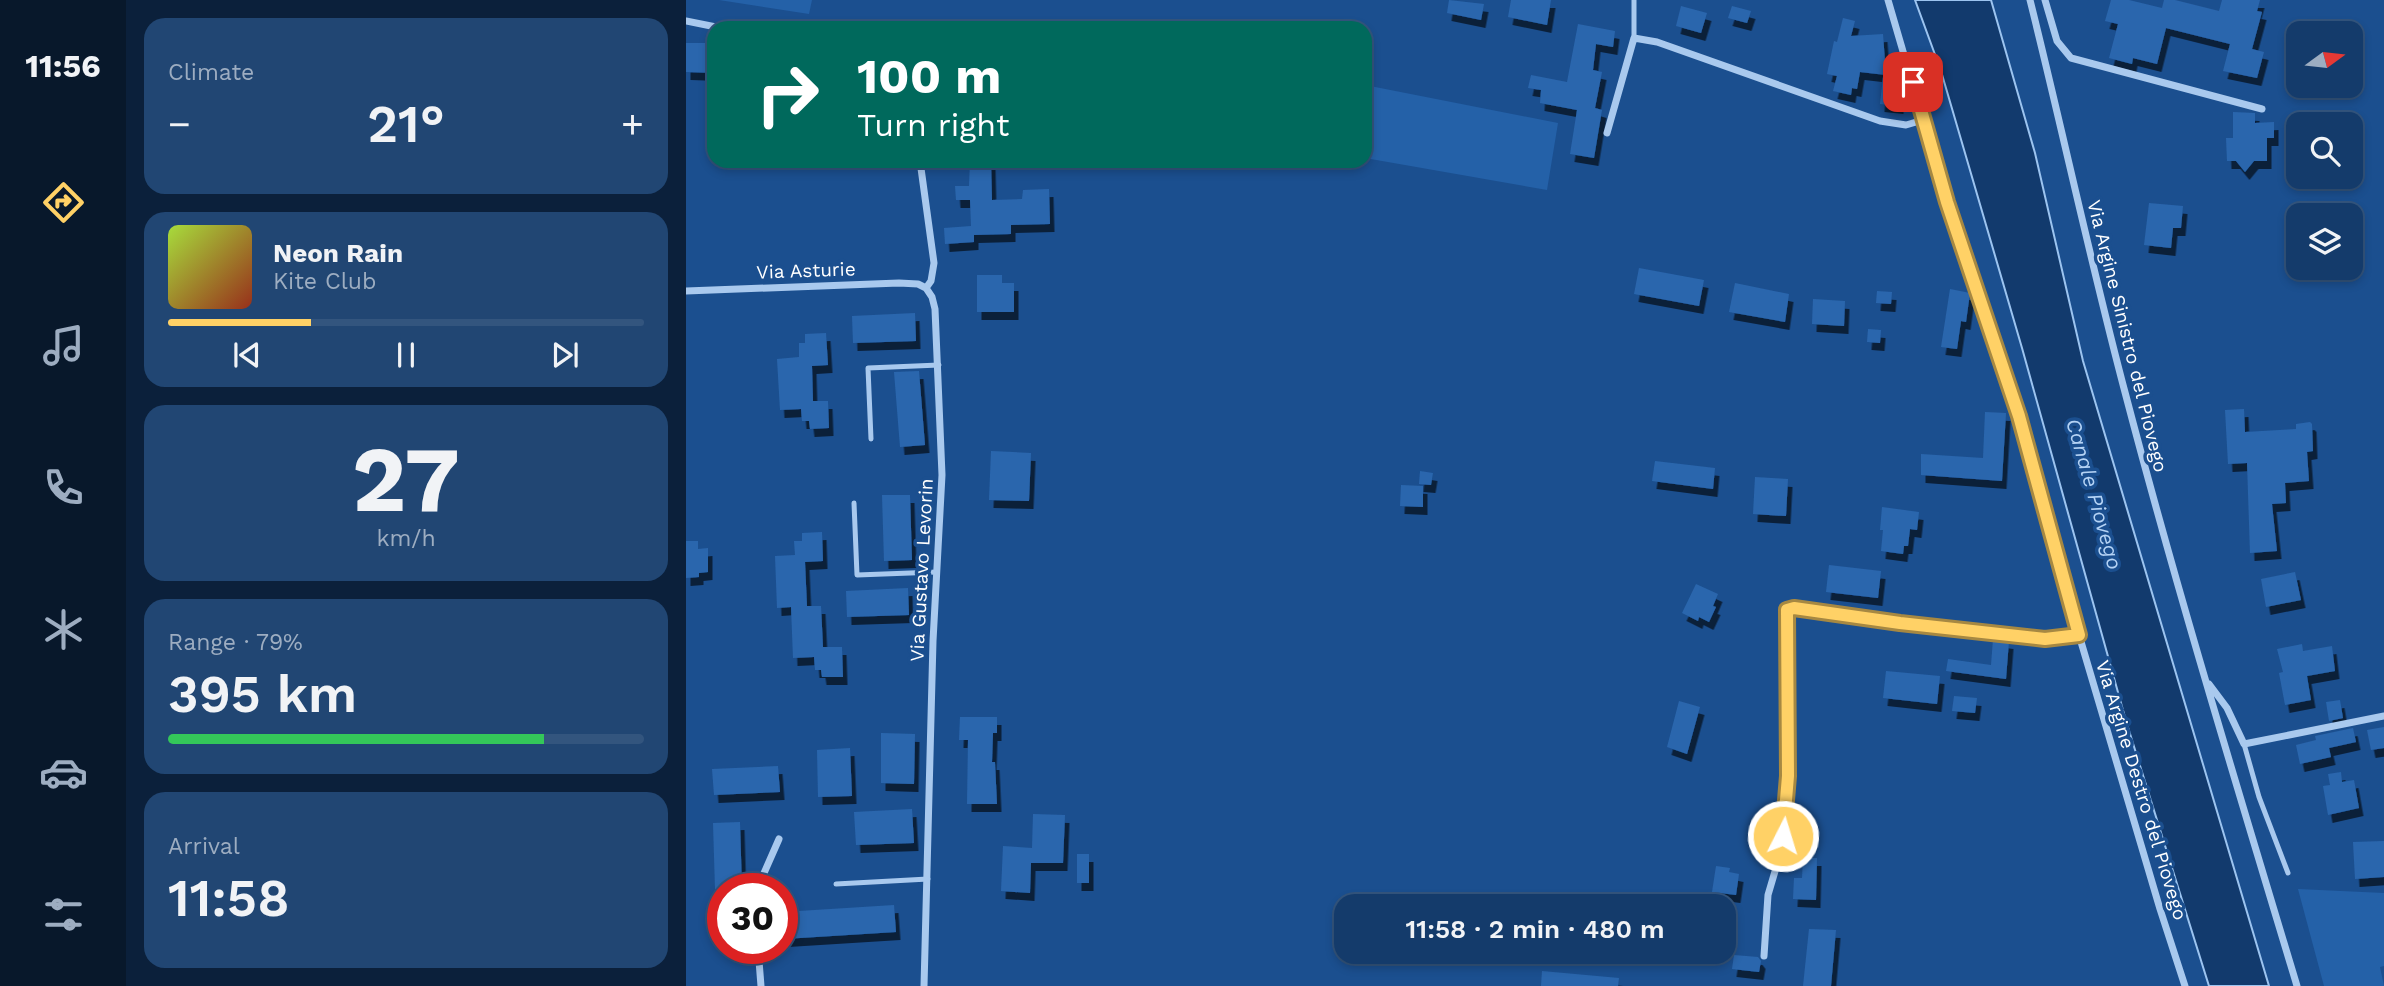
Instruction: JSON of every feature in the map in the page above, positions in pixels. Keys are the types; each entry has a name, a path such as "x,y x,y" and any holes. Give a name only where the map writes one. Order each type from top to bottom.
{"street":[{"name":"Via Argine Destro del Piovego","path":"1888,0 1947,202 2019,416 2079,635 2185,986"},
{"name":"Via Argine Sinistro del Piovego","path":"2029,0 2126,398 2177,586 2297,986"},
{"path":"2045,0 2056,41 2071,58 2262,109"},
{"path":"686,21 707,25"},
{"path":"1607,133 1634,38 1657,42 1880,121 1906,125 1923,120"},
{"name":"Via Gustavo Levorin","path":"921,168 934,262 931,281 926,288 935,309 942,475 933,641 924,986"},
{"name":"Via Asturie","path":"686,291 899,282 918,284 926,288"},
{"path":"1764,956 1768,895 1781,851 1785,822 1788,776 1787,610 1794,608 2045,639 2079,635"},
{"name":"Via Argine Sinistro del Piovego","path":"2205,678 2227,708 2244,744"},
{"path":"2244,744 2384,716"},
{"path":"764,873 779,839"},
{"path":"759,964 761,986"}],"lane":[{"path":"1634,0 1634,38"},
{"path":"871,439 868,368 939,365"},
{"path":"854,503 857,575 937,572"},
{"name":"Via Argine Sinistro del Piovego","path":"2244,744 2259,797 2288,873"},
{"path":"836,884 928,879"}],"shaded area":[{"path":"719,0 812,0 809,14"},
{"path":"1372,86 1558,123 1547,190 1372,159"},
{"path":"2298,889 2384,893 2384,966 2380,967 2384,986 2324,986"}],"water":[{"name":"Canale Piovego","path":"1915,0 1991,0 2035,153 2083,361 2269,986 2209,986 2126,721 1941,71"}],"building":[{"path":"1449,0 1484,4 1481,20 1447,13"},
{"path":"1511,0 1551,0 1547,25 1508,17"},
{"path":"2111,0 2129,0 2162,8 2164,0 2175,0 2219,11 2222,0 2260,0 2257,11 2262,12 2252,49 2264,52 2257,78 2223,71 2230,44 2166,28 2157,64 2133,58 2132,64 2109,58 2118,24 2105,21"},
{"path":"1681,6 1707,13 1701,33 1676,26"},
{"path":"1732,6 1751,11 1747,23 1728,18"},
{"path":"1843,18 1855,21 1851,36 1883,34 1886,75 1860,72 1857,89 1852,88 1851,95 1833,91 1837,76 1827,74 1834,41 1837,42"},
{"path":"1578,24 1615,31 1613,47 1596,44 1593,70 1602,72 1595,108 1602,110 1594,158 1570,154 1577,110 1540,103 1541,90 1528,88 1531,75 1567,82"},
{"path":"686,43 707,43 707,73 686,72"},
{"path":"1883,77 1901,79 1899,106 1880,104"},
{"path":"2233,112 2255,113 2255,123 2274,122 2274,138 2267,138 2267,161 2254,161 2245,172 2236,161 2227,161 2226,138 2233,138"},
{"path":"970,168 991,168 992,200 1022,199 1023,190 1049,189 1050,224 1011,225 1011,234 974,235 974,242 945,244 944,228 971,226 970,200 956,200 955,186 969,186"},
{"path":"2149,203 2183,206 2181,228 2173,228 2171,248 2144,245"},
{"path":"1639,268 1704,280 1699,306 1634,294"},
{"path":"977,275 1002,275 1002,283 1014,283 1014,312 977,312"},
{"path":"1735,283 1789,294 1785,322 1729,312"},
{"path":"1950,289 1970,293 1966,322 1961,321 1957,349 1941,347"},
{"path":"1877,291 1892,292 1891,304 1876,303"},
{"path":"1813,299 1845,301 1844,326 1812,324"},
{"path":"915,313 916,341 853,343 852,316"},
{"path":"1868,329 1881,330 1880,343 1867,342"},
{"path":"826,333 828,365 812,366 813,401 828,401 829,428 810,429 809,421 802,421 801,409 780,410 777,359 799,357 799,343 805,343 805,334"},
{"path":"919,371 925,445 900,447 894,372"},
{"path":"2244,409 2245,432 2296,429 2296,424 2312,424 2313,451 2307,452 2309,481 2285,483 2286,503 2272,504 2277,551 2250,553 2247,463 2228,464 2225,410"},
{"path":"1985,412 2006,413 2002,481 1921,475 1921,454 1983,458"},
{"path":"991,451 1031,453 1029,501 989,500"},
{"path":"1655,461 1715,468 1713,489 1652,481"},
{"path":"1420,471 1433,473 1431,485 1419,484"},
{"path":"1755,477 1788,479 1786,516 1753,514"},
{"path":"1401,485 1423,486 1423,507 1400,506"},
{"path":"882,495 910,495 912,560 884,561"},
{"path":"1882,507 1919,512 1917,530 1910,529 1908,546 1904,546 1903,554 1881,551"},
{"path":"822,532 823,561 805,562 807,606 821,606 823,647 842,647 843,677 822,677 821,670 815,670 814,657 793,658 791,607 777,608 775,556 795,555 794,541 802,541 802,533"},
{"path":"686,541 698,541 698,549 708,548 708,572 699,573 699,577 686,578"},
{"path":"1829,565 1881,571 1878,598 1826,592"},
{"path":"2295,572 2301,600 2266,607 2261,579"},
{"path":"1696,584 1718,594 1709,622 1699,617 1698,621 1682,613"},
{"path":"908,588 909,615 847,617 846,591"},
{"path":"1993,639 2009,641 2006,679 1946,671 1948,659 1991,665"},
{"path":"2302,644 2303,651 2332,646 2335,671 2307,676 2311,700 2285,705 2279,673 2283,672 2277,649"},
{"path":"1886,671 1940,676 1937,704 1883,698"},
{"path":"1954,696 1977,698 1975,713 1952,711"},
{"path":"2340,700 2343,718 2329,721 2326,702"},
{"path":"1679,701 1700,707 1687,754 1667,747"},
{"path":"960,717 997,717 997,733 993,733 992,762 995,762 997,804 967,804 968,740 959,740"},
{"path":"2384,727 2384,748 2371,750 2367,730"},
{"path":"2353,728 2356,742 2329,748 2331,757 2300,764 2296,745 2316,740 2315,736"},
{"path":"881,733 915,734 914,784 881,783"},
{"path":"850,748 852,796 818,797 817,750"},
{"path":"778,766 780,792 714,795 712,769"},
{"path":"2341,772 2342,782 2354,780 2359,808 2328,815 2323,786 2330,785 2328,774"},
{"path":"912,809 914,843 856,845 854,812"},
{"path":"1033,814 1065,815 1063,863 1031,863 1030,893 1001,891 1003,846 1032,848"},
{"path":"740,822 742,873 715,873 713,823"},
{"path":"2384,841 2384,877 2355,879 2353,842"},
{"path":"1077,854 1089,854 1089,883 1077,883"},
{"path":"1803,858 1817,858 1816,900 1793,899 1794,878 1802,878"},
{"path":"1716,866 1730,868 1729,872 1739,874 1736,895 1712,892"},
{"path":"894,905 896,932 798,938 798,911"},
{"path":"1809,929 1836,930 1831,986 1803,986"},
{"path":"1736,955 1758,957 1761,961 1759,972 1732,969 1733,964 1736,964"},
{"path":"1542,971 1619,978 1618,986 1541,986"}],"route":[{"path":"1783,836 1788,776 1787,610 1794,608 2045,639 2079,635 2019,416 1947,202 1913,82"}]}
